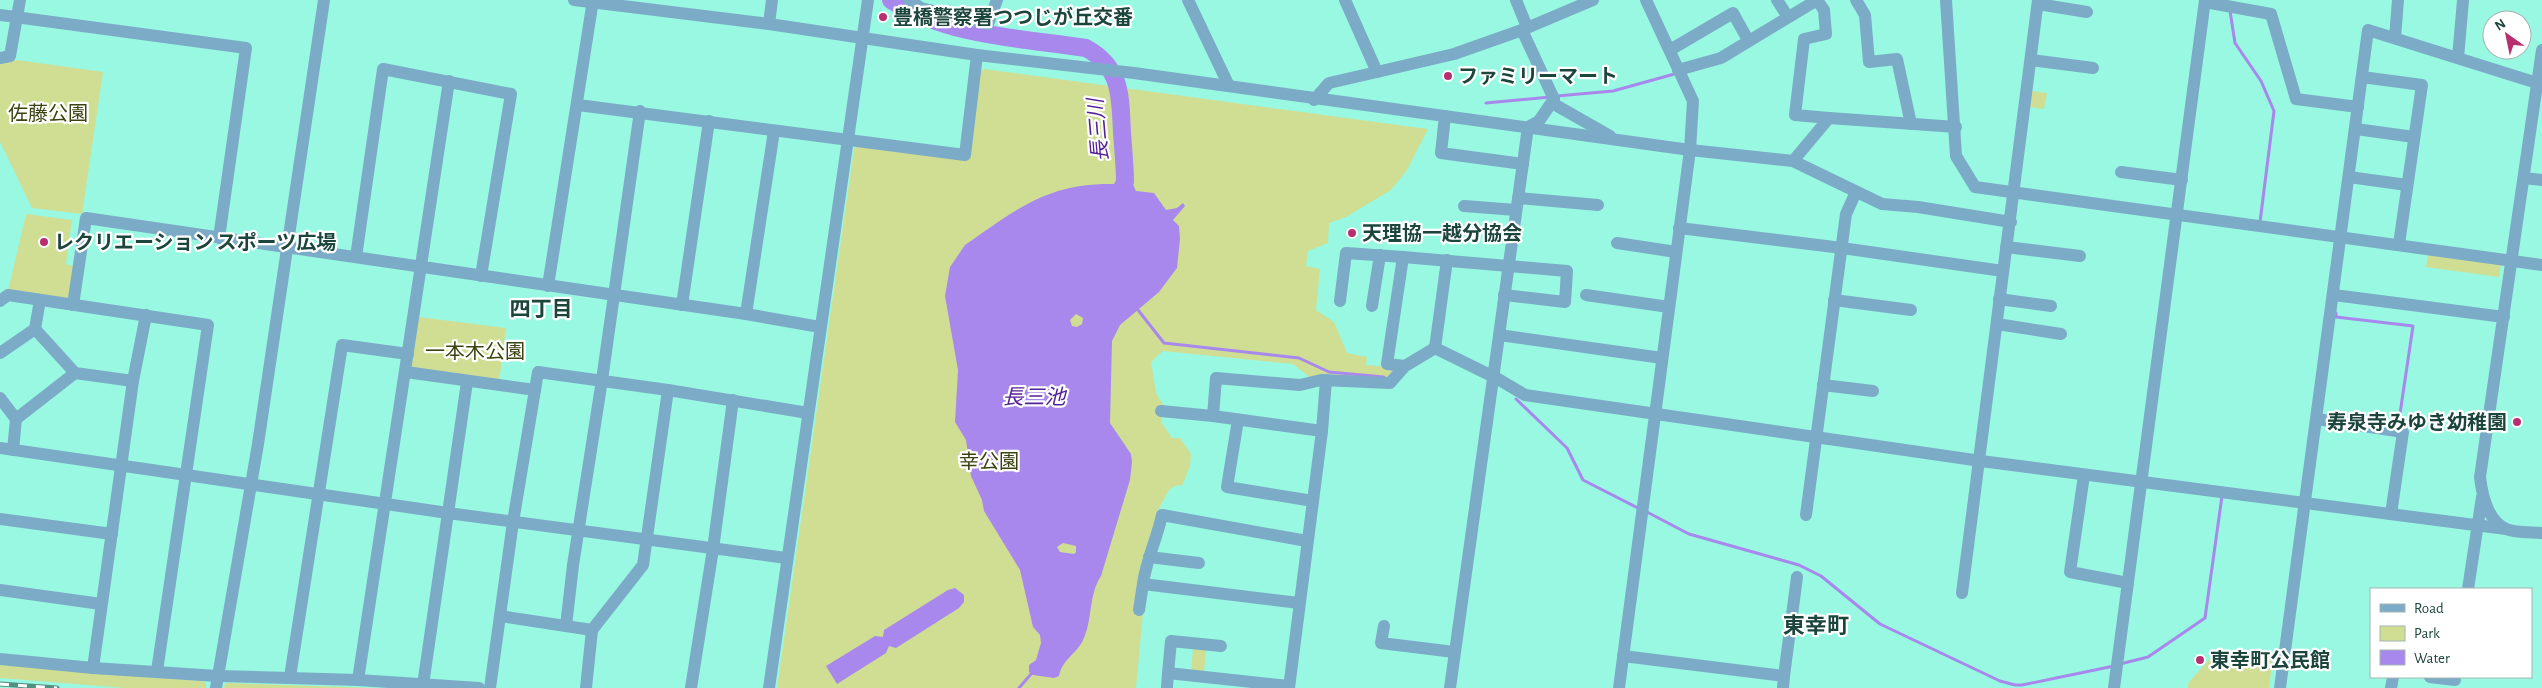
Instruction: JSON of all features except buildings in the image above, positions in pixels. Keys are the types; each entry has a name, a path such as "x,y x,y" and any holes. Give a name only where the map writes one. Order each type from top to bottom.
{"street":[{"path":"0,58 10,56 20,0"},
{"path":"217,682 251,485 324,0"},
{"path":"574,0 769,24 977,55 1229,86 1314,100 1690,150 1793,161 1882,204 1918,206 2011,222"},
{"path":"769,24 772,0"},
{"path":"769,688 786,558 868,0"},
{"path":"909,0 921,8 988,24 997,0"},
{"path":"1188,0 1229,86"},
{"path":"1345,0 1377,72"},
{"path":"1516,0 1524,28 1554,99 1539,121 1528,127"},
{"path":"1314,100 1329,83 1454,54 1593,0"},
{"path":"1777,0 1788,17"},
{"path":"1678,70 1721,58 1817,0 1824,10 1826,34 1804,39 1795,114 1956,127"},
{"path":"1856,0 1865,15 1869,62 1897,59 1911,124"},
{"path":"1946,0 1956,127 1956,156 1975,187 2542,265"},
{"path":"2395,38 2398,0"},
{"path":"2458,58 2463,0"},
{"path":"548,286 593,1"},
{"path":"2114,688 2205,1 2271,14 2296,99 2358,108"},
{"path":"1620,688 1654,415 1690,150 1693,101 1678,70 1651,2"},
{"path":"1962,593 1981,461 1999,299 2011,222 2038,2 2088,12"},
{"path":"1670,50 1733,13 1748,40"},
{"path":"0,15 246,48 219,238"},
{"path":"2280,688 2350,178 2368,30 2458,58 2539,87"},
{"path":"2468,588 2476,525 2482,497 2480,477 2524,178 2536,133 2542,50"},
{"path":"578,105 964,155 977,55"},
{"path":"2031,60 2093,68"},
{"path":"356,257 383,69 511,94 481,276"},
{"path":"2362,77 2422,85 2399,244"},
{"path":"358,680 384,503 406,372 419,267 449,81"},
{"path":"1552,103 1614,139"},
{"path":"566,626 640,112"},
{"path":"1445,116 1441,153 1523,164"},
{"path":"1793,161 1829,118"},
{"path":"682,305 709,121"},
{"path":"1450,688 1528,127"},
{"path":"2356,129 2414,137"},
{"path":"746,314 774,131"},
{"path":"2121,172 2182,180"},
{"path":"2350,178 2407,185"},
{"path":"2524,178 2542,180"},
{"path":"1806,515 1846,214 1856,192"},
{"path":"1464,206 1517,204 1598,205"},
{"path":"73,304 86,218 288,249 356,257 746,314 820,327"},
{"path":"1679,228 1842,248 2003,271"},
{"path":"1617,243 1676,252"},
{"path":"2006,247 2080,256"},
{"path":"1340,301 1346,253 1567,271 1565,302 1504,295"},
{"path":"1372,306 1380,255"},
{"path":"1403,257 1386,364 1405,366"},
{"path":"1435,348 1447,260"},
{"path":"0,300 8,295 208,325 157,671"},
{"path":"1586,295 1669,307"},
{"path":"2334,295 2504,317"},
{"path":"1999,299 2050,306"},
{"path":"0,353 35,328 40,300"},
{"path":"1834,300 1911,310"},
{"path":"93,668 133,381 146,315"},
{"path":"1997,324 2061,334"},
{"path":"35,328 75,373 133,381"},
{"path":"1499,336 1662,358"},
{"path":"290,677 342,344 408,354"},
{"path":"1213,416 1216,378 1300,385 1326,380 1390,384 1405,366 1435,348"},
{"path":"1435,348 1524,395 2084,475 2542,533"},
{"path":"406,372 535,390"},
{"path":"490,688 513,522 538,372 668,390 808,413"},
{"path":"75,373 16,419 6,449 448,513 786,558"},
{"path":"1168,672 1289,687 1322,431 1326,380"},
{"path":"423,685 467,382"},
{"path":"1823,385 1873,391"},
{"path":"586,688 592,630 643,565 668,390"},
{"path":"0,398 16,419"},
{"path":"691,688 713,549 733,400"},
{"path":"1161,411 1322,431"},
{"path":"2317,419 2403,432 2391,514"},
{"path":"1238,420 1227,487 1313,502"},
{"path":"2084,475 2070,572 2128,582"},
{"path":"2482,497 2492,515 2506,529"},
{"path":"1139,610 1149,557 1157,538 1162,515 1307,541"},
{"path":"0,519 112,534"},
{"path":"1149,557 1199,563"},
{"path":"1623,656 1784,682 1797,577"},
{"path":"1143,584 1299,603"},
{"path":"0,590 102,604"},
{"path":"500,616 592,630"},
{"path":"1384,626 1381,643 1454,652"},
{"path":"1166,688 1171,641 1221,646"},
{"path":"0,659 93,668 157,671 217,682 290,677 479,688"},
{"path":"2436,678 2455,681"}],"green space":[{"name":"佐藤公園","path":"17,60 103,72 82,214 32,208 0,142 0,63"},
{"name":"幸公園","path":"984,69 1428,129 1407,170 1391,190 1346,217 1329,223 1328,243 1308,251 1306,266 1320,269 1316,310 1334,322 1347,353 1367,357 1366,365 1398,368 1388,380 1312,379 1293,364 1163,351 1151,362 1156,393 1164,406 1161,422 1172,438 1180,438 1191,454 1190,466 1182,486 1177,485 1169,490 1158,510 1152,539 1141,562 1139,586 1143,613 1136,688 777,688 854,149 858,146 969,160 980,72"},
{"path":"2032,91 2047,93 2044,109 2029,107"},
{"name":"レクリエーション スポーツ広場","path":"26,214 72,220 66,264 76,267 71,296 66,299 8,291"},
{"path":"2428,253 2501,263 2499,277 2426,267"},
{"name":"一本木公園","path":"419,317 506,328 499,382 411,368"},
{"path":"1193,649 1206,650 1204,672 1191,671"},
{"path":"2217,651 2273,657 2269,688 2187,688 2189,682"},
{"path":"0,665 201,681 206,683 206,688 125,688 0,678"},
{"path":"225,683 376,688 224,688"}],"water":[{"name":"長三池","path":"1117,178 1131,180 1136,191 1154,193 1166,210 1177,208 1183,203 1185,206 1173,220 1179,226 1180,239 1177,268 1159,292 1120,325 1112,341 1110,423 1131,454 1130,480 1101,576 1094,592 1083,640 1063,665 1059,676 1054,678 1033,675 1029,672 1029,665 1036,660 1041,643 1040,635 1033,627 1020,570 984,511 982,500 971,476 966,440 955,422 958,370 945,296 950,267 965,245 1001,220 1051,193 1090,185 1114,184","holes":["1076,314 1083,318 1082,324 1077,327 1072,326 1070,320","1063,543 1076,546 1076,552 1074,554 1060,552 1057,547"]},
{"path":"955,588 964,595 964,602 959,608 896,648 889,646 886,653 837,684 826,666 875,636 883,637 884,630 948,590"}],"waterway":[{"name":"長三川","path":"891,0 913,12 961,28 986,34 1086,48 1098,56 1107,64 1117,84 1121,106 1125,182"},
{"path":"2230,11 2235,43 2261,81 2274,111 2260,222"},
{"path":"1557,96 1613,91 1678,73"},
{"path":"1486,103 1550,97"},
{"path":"1138,310 1164,343 1299,358 1329,372 1384,377"},
{"path":"2336,313 2336,317 2413,326 2398,427"},
{"path":"1516,399 1567,448 1583,480 1640,509"},
{"path":"2120,664 2148,657 2205,618 2222,496"},
{"path":"1645,511 1689,534 1799,565 1821,576 1880,624 2000,681 2022,685 2114,666"},
{"path":"1019,688 1031,674"}],"railway":[{"path":"0,684 57,688"}],"place":[{"name":"豊橋警察署つつじが丘交番","path":"883,17"},
{"name":"ファミリーマート","path":"1448,76"},
{"name":"天理協一越分協会","path":"1352,233"},
{"name":"レクリエーション スポーツ広場","path":"44,242"},
{"name":"寿泉寺みゆき幼稚園","path":"2517,422"},
{"name":"東幸町公民館","path":"2200,660"}],"district":[{"name":"四丁目","path":"541,309"},
{"name":"東幸町","path":"1816,625"}]}
